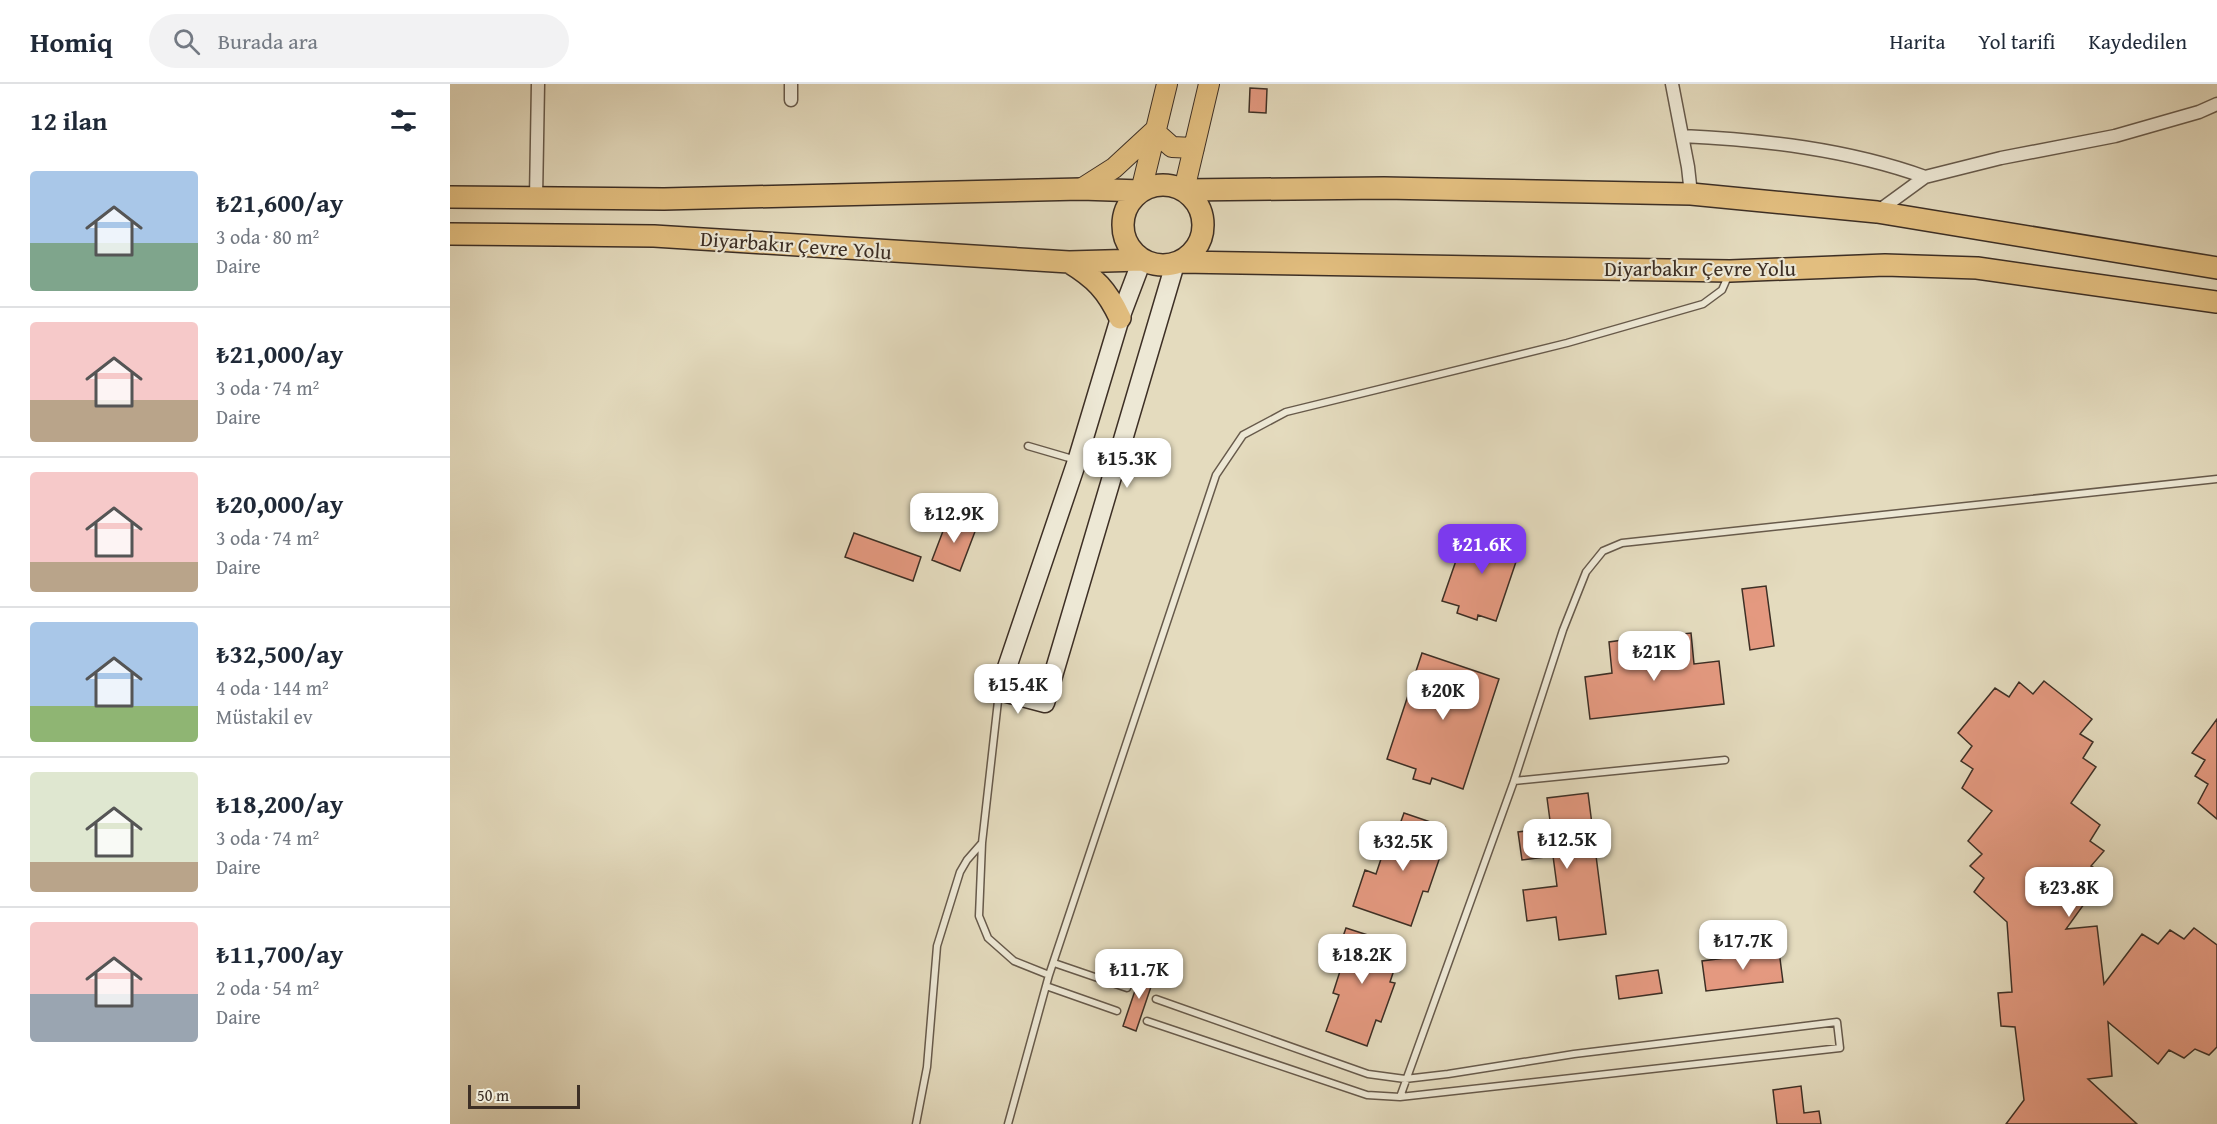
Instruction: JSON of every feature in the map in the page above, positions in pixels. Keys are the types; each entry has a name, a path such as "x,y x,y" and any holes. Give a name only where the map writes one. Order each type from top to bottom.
{"highway":[{"path":"1184,190 1199,206 1204,228 1197,248 1177,263 1163,266 1142,260 1126,243 1123,220 1132,199 1141,191 1162,184 1184,190 1384,189 1691,194 1877,212 2217,268"},
{"name":"Diyarbakır Çevre Yolu","path":"450,197 664,199 1081,189 1141,191"},
{"name":"Diyarbakır Çevre Yolu","path":"450,234 654,236 1069,262 1142,260"},
{"path":"1069,262 1090,275 1104,289 1120,318"},
{"name":"Diyarbakır Çevre Yolu","path":"1177,263 1730,271 1885,265 1977,268 2217,302"}],"main road":[{"path":"1141,191 1167,84"},
{"path":"1184,190 1209,84"},
{"path":"1154,131 1172,147 1194,148"},
{"path":"1081,189 1114,168 1154,131"},
{"path":"1142,260 1120,318 1077,460 999,691 1046,703 1177,263"}],"street":[{"path":"536,198 538,84"},
{"path":"790,100 791,84"},
{"path":"1672,84 1691,194"},
{"path":"1877,212 1925,177 2001,158 2115,136 2199,112 2217,104"},
{"path":"1682,136 1741,139 1832,152 1886,163 1925,177"}],"lane":[{"path":"1008,1124 1049,975 1216,475 1242,435 1286,412 1567,343 1703,304 1722,290 1730,271"},
{"path":"1028,446 1077,460"},
{"path":"1400,1097 1514,781 1563,630 1586,572 1603,551 1622,543 2217,479"},
{"path":"999,691 982,843 979,916 988,938 1014,961 1049,975"},
{"path":"1514,781 1725,760"},
{"path":"916,1124 927,1068 937,946 960,872 982,843"},
{"path":"1054,963 1126,988"},
{"path":"1046,986 1117,1011"},
{"path":"1147,1021 1367,1095 1400,1097 1840,1048 1837,1022 1574,1054 1405,1079 1368,1074 1156,999"}],"building":[{"path":"1250,88 1267,89 1266,113 1249,112"},
{"path":"948,518 976,529 960,571 932,560"},
{"path":"1467,529 1482,534 1484,529 1505,536 1503,541 1521,547 1496,621 1478,615 1477,620 1457,613 1459,606 1442,601"},
{"path":"854,533 921,557 913,581 845,557"},
{"path":"1766,586 1774,646 1750,650 1742,589"},
{"path":"1691,633 1694,664 1719,661 1724,704 1590,719 1585,677 1612,673 1609,642 1637,638 1641,668 1668,665 1665,636"},
{"path":"1422,653 1499,679 1463,789 1432,778 1430,784 1413,779 1416,769 1387,759"},
{"path":"2044,681 2092,719 2080,734 2093,742 2083,758 2096,767 2071,803 2100,825 2090,841 2104,851 2091,866 2105,875 2066,929 2097,926 2104,984 2142,934 2158,944 2170,930 2184,939 2194,928 2217,945 2217,1047 2209,1055 2195,1049 2184,1058 2169,1050 2158,1064 2108,1022 2112,1076 2088,1079 2137,1124 2006,1124 2024,1100 2015,1027 2001,1026 1998,993 2012,992 2007,922 1974,892 1984,878 1970,866 1982,854 1968,841 1992,811 1962,788 1973,769 1961,761 1972,746 1958,733 1995,688 2009,697 2019,682 2033,694"},
{"path":"2217,719 2217,819 2198,803 2208,784 2195,776 2205,760 2192,753"},
{"path":"1588,793 1606,934 1559,940 1556,917 1527,921 1523,890 1557,886 1553,856 1522,860 1518,832 1551,828 1547,798"},
{"path":"1404,813 1445,827 1436,852 1441,854 1428,892 1423,891 1411,926 1353,906 1365,870 1376,874 1385,847 1391,849"},
{"path":"1346,928 1402,946 1390,982 1395,983 1381,1022 1376,1020 1367,1046 1326,1031 1339,995 1333,993 1342,965 1334,962"},
{"path":"1779,951 1783,982 1706,991 1702,961"},
{"path":"1142,970 1155,975 1136,1031 1123,1026"},
{"path":"1658,970 1662,993 1619,999 1616,976"},
{"path":"1801,1086 1804,1113 1819,1111 1821,1124 1777,1124 1773,1090"}]}
